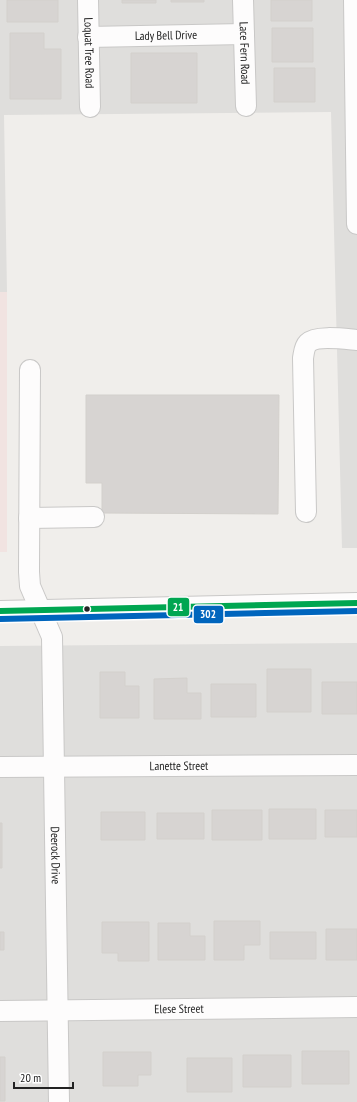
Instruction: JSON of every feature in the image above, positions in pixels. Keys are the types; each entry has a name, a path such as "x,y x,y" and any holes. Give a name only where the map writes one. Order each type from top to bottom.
{"street":[{"name":"Loquat Tree Road","path":"88,0 90,107"},
{"name":"Lace Fern Road","path":"243,0 246,106"},
{"path":"354,0 357,224"},
{"name":"Lady Bell Drive","path":"88,37 244,34"},
{"path":"306,512 302,358 308,343 314,340 357,340"},
{"name":"Deerock Drive","path":"30,370 30,586 52,637 59,1102"},
{"path":"29,518 94,517"},
{"path":"0,611 357,603"},
{"name":"Lanette Street","path":"0,768 357,765"},
{"name":"Elese Street","path":"0,1011 357,1007"}],"shaded area":[{"path":"0,0 357,0 357,548 342,548 331,112 4,115 7,292 0,292"},
{"path":"0,292 7,292 7,552 0,552"},
{"path":"357,643 357,1102 0,1102 0,646"}],"building":[{"path":"7,0 58,0 58,22 7,22"},
{"path":"122,0 156,0 156,3 122,3"},
{"path":"171,0 204,0 204,2 171,2"},
{"path":"271,0 312,0 312,21 271,21"},
{"path":"272,28 313,28 313,62 272,62"},
{"path":"10,33 44,33 44,49 61,49 61,99 10,99"},
{"path":"131,53 197,53 197,103 131,103"},
{"path":"274,68 315,68 315,102 274,102"},
{"path":"86,395 279,395 278,514 102,513 102,483 86,483"},
{"path":"267,669 311,669 311,712 267,712"},
{"path":"100,672 125,672 125,686 139,686 139,718 100,718"},
{"path":"187,678 187,693 201,693 201,719 154,719 154,679"},
{"path":"322,682 357,682 357,714 322,714"},
{"path":"211,684 256,684 256,717 211,717"},
{"path":"269,809 316,809 316,839 269,839"},
{"path":"212,810 262,810 262,840 212,840"},
{"path":"325,810 357,810 357,837 325,837"},
{"path":"101,812 145,812 145,840 101,840"},
{"path":"157,813 204,813 204,839 157,839"},
{"path":"0,823 2,823 2,868 0,868"},
{"path":"214,921 260,921 260,945 244,945 244,960 214,960"},
{"path":"102,922 149,922 149,961 118,961 118,953 102,953"},
{"path":"158,923 190,923 190,936 205,936 205,960 158,960"},
{"path":"326,929 357,929 357,960 326,960"},
{"path":"0,932 4,932 4,950 0,950"},
{"path":"270,932 316,932 316,959 270,959"},
{"path":"302,1051 349,1051 349,1084 302,1084"},
{"path":"103,1052 151,1052 151,1075 138,1075 138,1086 103,1086"},
{"path":"243,1055 291,1055 291,1087 243,1087"},
{"path":"0,1057 5,1057 5,1101 0,1101"},
{"path":"187,1058 232,1058 232,1092 187,1092"}],"transit line":[{"name":"21","path":"0,611 357,603"},
{"name":"302","path":"0,619 357,611"}]}
